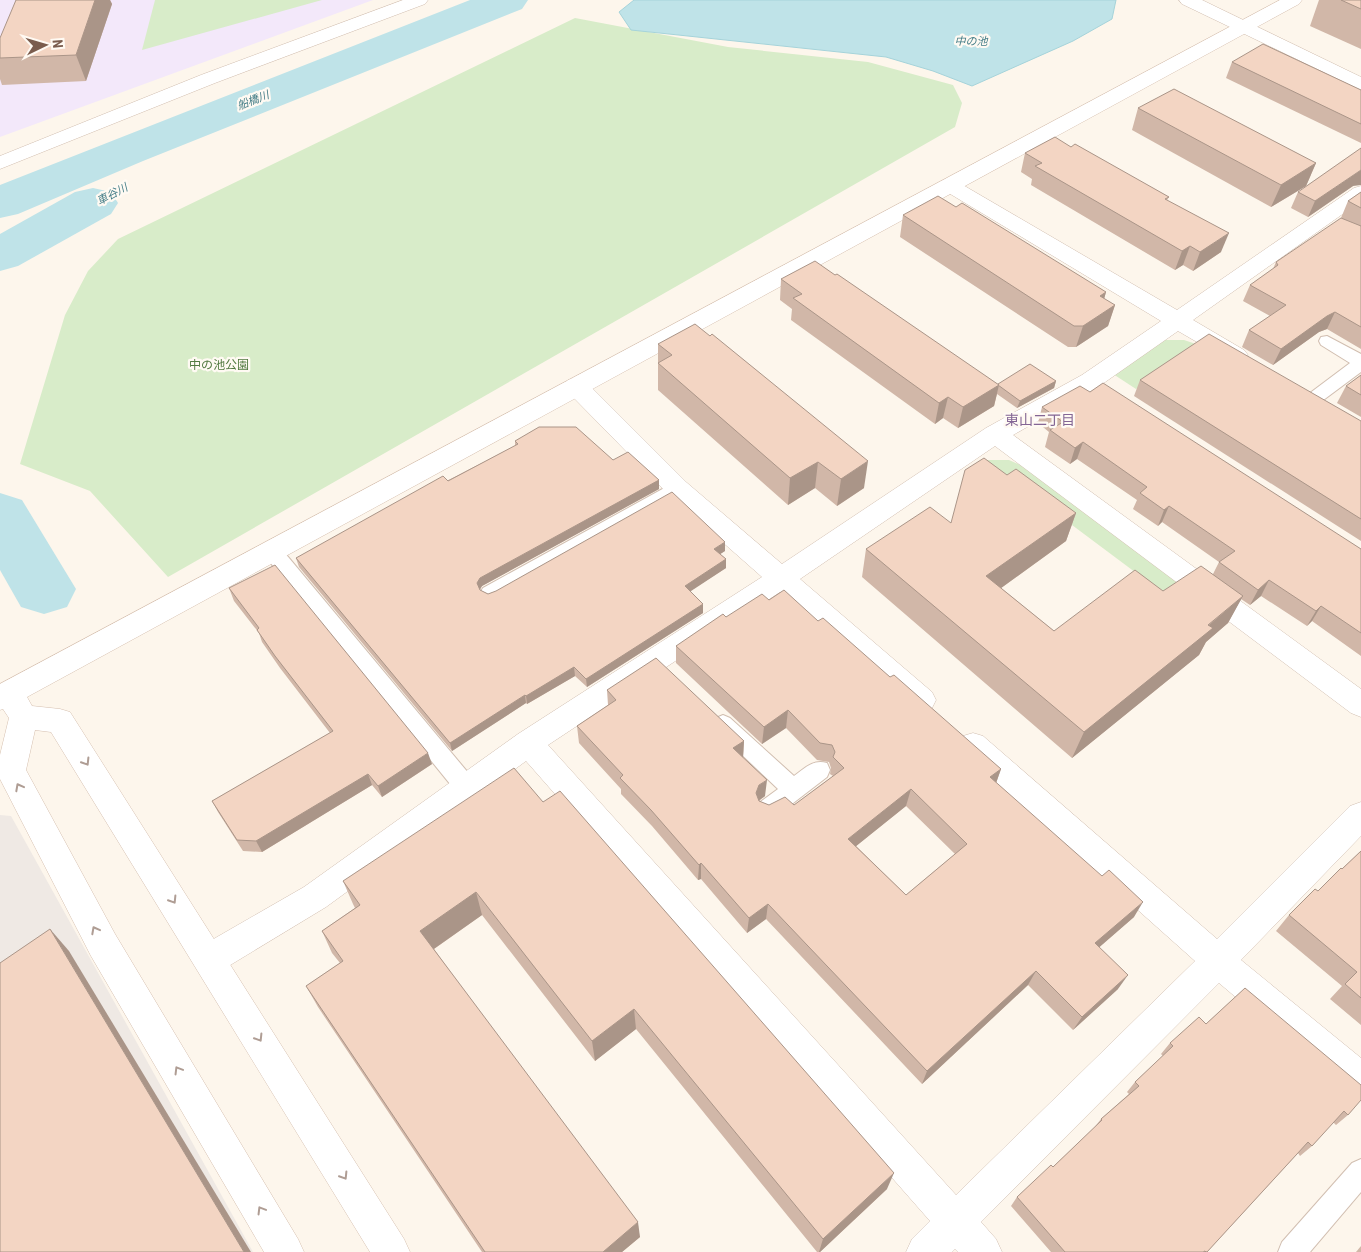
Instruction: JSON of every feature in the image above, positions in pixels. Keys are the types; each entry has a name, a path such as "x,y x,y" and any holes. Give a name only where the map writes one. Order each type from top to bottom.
{"street":[{"path":"0,163 208,79 419,0"},
{"path":"1188,0 1361,84"},
{"path":"8,697 576,386 1293,0"},
{"path":"949,185 1252,365"},
{"path":"210,959 315,897 528,743 663,667 781,576 995,434 1090,381 1361,192"},
{"path":"1322,219 1345,231"},
{"path":"1090,381 1114,397"},
{"path":"576,386 677,488 781,576 1218,961 1361,1081"},
{"path":"995,434 1361,705"},
{"path":"8,697 60,721 391,1252"},
{"path":"8,697 11,772 102,945 286,1252"},
{"path":"528,743 983,1252"},
{"path":"926,1252 1218,961 1361,815"}],"lane":[{"path":"1311,400 1361,362 1327,341"},
{"path":"490,593 677,488"},
{"path":"272,551 466,788"},
{"path":"706,708 793,789"},
{"path":"767,810 819,770"},
{"path":"1292,1252 1361,1172"}],"shaded area":[{"path":"0,0 373,0 0,137"},
{"path":"0,815 11,816 253,1252 0,1252"}],"green space":[{"path":"155,0 322,0 142,50"},
{"name":"中の池公園","path":"575,18 728,47 868,62 953,85 962,103 955,127 168,577 90,491 20,464 65,315 88,271 118,239"},
{"path":"1160,340 1184,340 1202,346 1136,389 1110,372"},
{"path":"985,460 1009,460 1034,471 1186,582 1167,596"}],"water":[{"name":"中の池","path":"634,0 1116,0 1112,19 1073,41 972,86 933,71 886,57 631,30 619,12"}],"building":[{"path":"16,0 95,0 76,55 0,58 0,38"},
{"path":"1341,0 1361,0 1361,9"},
{"path":"1263,44 1361,90 1361,124 1232,62"},
{"path":"1174,89 1316,163 1281,185 1138,108"},
{"path":"1055,137 1071,147 1075,144 1169,197 1165,199 1229,233 1200,252 1190,246 1182,251 1035,166 1042,163 1025,153"},
{"path":"1361,148 1361,170 1315,201 1298,192"},
{"path":"1361,192 1361,208 1348,201"},
{"path":"938,196 956,207 962,203 1106,292 1100,296 1115,305 1083,326 1074,326 903,215"},
{"path":"1341,218 1361,226 1361,327 1335,312 1281,349 1249,330 1286,305 1250,285 1278,265 1276,262"},
{"path":"815,261 835,275 837,274 999,385 963,407 948,397 939,403 793,298 802,294 781,279"},
{"path":"695,324 710,336 712,334 868,461 841,479 818,462 790,478 658,363 672,355 658,344"},
{"path":"1209,334 1361,421 1361,519 1140,380"},
{"path":"1030,364 1056,381 1020,401 998,384"},
{"path":"1361,375 1361,395 1346,386"},
{"path":"1103,383 1361,549 1361,633 1321,606 1316,611 1269,580 1258,590 1219,562 1235,551 1169,506 1164,510 1140,493 1147,487 1083,442 1075,448 1050,430 1063,422 1042,407 1080,386 1090,392"},
{"path":"539,427 576,427 613,460 628,452 659,480 480,578 477,583 480,590 488,594 496,591 672,492 725,542 714,549 726,559 685,586 703,604 586,679 574,667 525,695 450,743 296,558 443,476 448,481 518,444 515,441"},
{"path":"984,458 1007,475 1016,469 1076,513 986,576 1054,631 1135,570 1163,591 1201,566 1243,596 1208,625 1213,628 1084,732 866,549 930,507 951,523 965,470"},
{"path":"275,565 428,753 378,786 368,774 256,841 237,840 212,801 333,731 275,656 257,630 259,628 229,588"},
{"path":"784,590 818,621 823,618 890,677 894,675 1001,769 990,777 1102,876 1109,870 1143,902 1095,943 1128,975 1082,1017 1036,971 927,1071 768,904 749,918 701,863 699,865 620,778 623,775 577,726 616,700 607,690 656,658 744,741 733,748 767,780 759,785 756,793 759,801 769,805 785,797 794,805 844,768 833,757 835,752 832,745 820,743 788,710 764,727 676,646 723,614 726,617 762,594 769,600","holes":["911,789 967,844 906,895 848,839"]},
{"path":"514,768 543,802 560,791 894,1173 823,1239 634,1009 592,1041 476,892 420,931 638,1222 603,1252 485,1252 306,986 343,961 322,931 360,905 343,881"},
{"path":"1361,851 1361,998 1345,984 1357,972 1289,915 1315,889 1318,891"},
{"path":"50,929 244,1252 0,1252 0,963"},
{"path":"1245,988 1361,1085 1361,1100 1348,1115 1344,1111 1312,1146 1308,1142 1207,1252 1065,1252 1017,1197 1051,1165 1053,1167 1101,1119 1139,1086 1135,1082 1173,1046 1170,1043 1199,1017 1206,1024"}],"waterway":[{"name":"船橋川","path":"0,203 63,176 507,0"},
{"name":"車谷川","path":"0,255 93,203"},
{"name":"車谷川","path":"0,516 44,589"}],"district":[{"name":"東山二丁目","path":"1040,420"}]}
